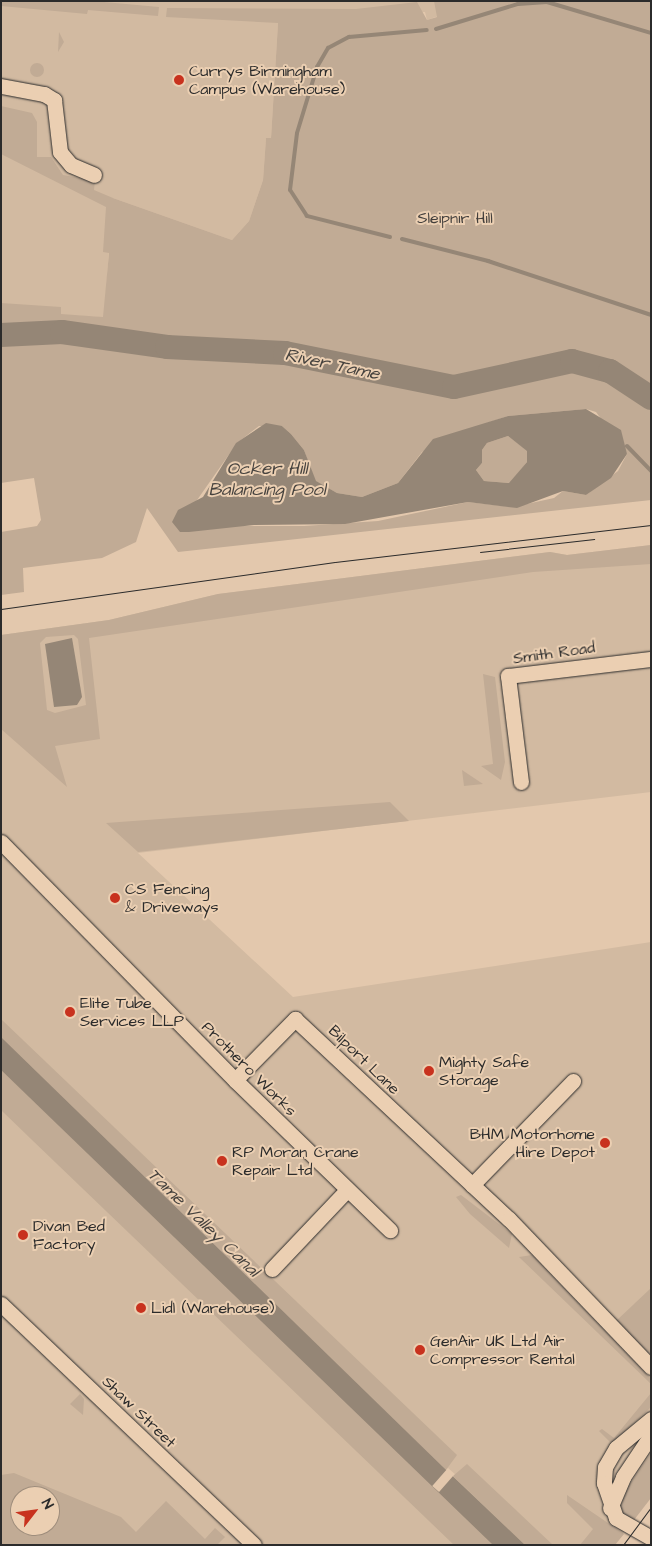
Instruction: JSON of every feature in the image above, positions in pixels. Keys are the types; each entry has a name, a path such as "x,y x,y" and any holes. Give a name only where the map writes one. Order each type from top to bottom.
{"street":[{"path":"1,86 44,94 54,100 60,152 71,165 94,175"},
{"name":"Smith Road","path":"521,782 508,676 651,658"},
{"name":"Prothero Works","path":"1,842 234,1080 390,1230"},
{"name":"Bilport Lane","path":"234,1080 296,1019 472,1185 651,1368"},
{"path":"472,1185 573,1081"},
{"path":"272,1269 347,1190"},
{"name":"Shaw Street","path":"1,1304 254,1545"},
{"path":"651,1419 616,1448 605,1467 610,1508 631,1530 651,1538"},
{"path":"610,1508 623,1478 651,1436"}],"shaded area":[{"path":"1,1 482,1 427,20 425,12 278,23 271,138 266,138 263,180 249,221 232,240 113,198 104,317 99,317 1,311"},
{"path":"651,545 651,792 138,853 293,997 651,942 651,1462 634,1520 613,1545 1,1545 1,635 109,620 218,594 550,552 567,555"}],"green space":[{"path":"1,1 93,1 159,7 158,16 88,10 87,14 1,6"},
{"name":"Sleipnir Hill","path":"434,1 651,1 651,500 178,552 147,508 136,542 102,558 23,568 24,592 1,595 1,532 37,526 41,520 34,478 1,483 1,303 61,307 61,314 103,317 109,253 103,252 106,207 1,154 1,106 32,113 37,122 37,157 51,157 63,175 95,181 94,190 232,240 249,221 263,180 266,138 271,138 278,23 166,17 167,8 356,9 417,2 427,20 437,17","holes":["586,409 596,412 627,454 618,471 586,495 563,491 554,498 513,507 468,502 378,521 304,526 233,526 195,503 237,443 259,426 282,426 291,434 304,450 315,481 337,493 362,497 398,483 422,452 487,423 508,416"]},
{"path":"59,32 64,42 58,52"},
{"path":"37,63 42,65 44,70 42,75 37,77 32,75 30,70 32,65"},
{"path":"508,436 528,451 527,462 510,483 484,481 476,470 482,463 482,450 487,443"},
{"path":"651,545 651,564 533,572 89,638 100,739 55,746 67,787 1,729 1,635 109,620 218,594 550,552 567,555","holes":["74,635 78,639 86,705 55,713 47,710 40,643 46,637"]},
{"path":"483,674 495,677 505,762 501,780 481,766 493,764"},
{"path":"462,770 483,784 464,786"},
{"path":"390,802 409,821 138,852 106,823"},
{"path":"1,1019 457,1455 446,1470 1,1037"},
{"path":"1,1070 440,1490 493,1545 454,1545 31,1139 1,1110"},
{"path":"461,1195 512,1234 509,1248 470,1214 456,1197"},
{"path":"532,1255 651,1379 651,1384 519,1257"},
{"path":"651,1288 651,1355 616,1321"},
{"path":"651,1393 650,1408 612,1444 599,1431 602,1429 614,1438"},
{"path":"80,1394 84,1399 83,1415 70,1404"},
{"path":"651,1453 651,1498 634,1520 623,1514 619,1500"},
{"path":"467,1464 553,1545 525,1545 453,1476"},
{"path":"14,1473 46,1486 10,1486 10,1536 60,1536 60,1492 121,1517 136,1532 166,1501 205,1539 215,1528 225,1537 217,1545 1,1545 1,1475"},
{"path":"567,1495 624,1534 615,1545 580,1545 593,1529 567,1503"}],"water":[{"name":"Ocker Hill Balancing Pool","path":"586,409 621,430 627,454 611,478 586,495 563,491 517,508 468,502 345,524 254,525 189,532 180,532 172,522 178,510 203,497 236,443 266,423 282,426 291,434 304,450 316,481 337,493 362,497 398,483 433,439 508,416","holes":["508,436 527,451 527,462 509,483 484,481 476,470 482,463 482,450 487,443"]},
{"path":"72,638 82,697 77,705 54,707 45,644"},
{"path":"1,1037 525,1545 493,1545 1,1070"}],"pier":[{"path":"448,1468 455,1474 439,1492 432,1486"}],"waterway":[{"path":"436,29 518,4 547,2 651,33"},
{"path":"390,237 307,216 290,190 297,133 317,67 328,48 349,37 427,30"},
{"path":"402,239 488,261 651,315"},
{"name":"River Tame","path":"1,335 62,332 167,347 285,353 454,387 572,361 610,371 651,398"},
{"path":"627,446 651,471"}],"tram line":[{"path":"1,609 335,562 651,525"},
{"path":"480,552 594,539"},
{"path":"623,1545 651,1507"}],"place":[{"name":"Currys Birmingham Campus (Warehouse)","path":"179,80"},
{"name":"CS Fencing & Driveways","path":"115,898"},
{"name":"Elite Tube Services LLP","path":"70,1012"},
{"name":"Mighty Safe Storage","path":"429,1071"},
{"name":"BHM Motorhome Hire Depot","path":"605,1143"},
{"name":"RP Moran Crane Repair Ltd","path":"222,1161"},
{"name":"Divan Bed Factory","path":"23,1235"},
{"name":"Lidl (Warehouse)","path":"141,1308"},
{"name":"GenAir UK Ltd Air Compressor Rental","path":"420,1350"}],"water label":[{"name":"Tame Valley Canal","path":"203,1223"}]}
